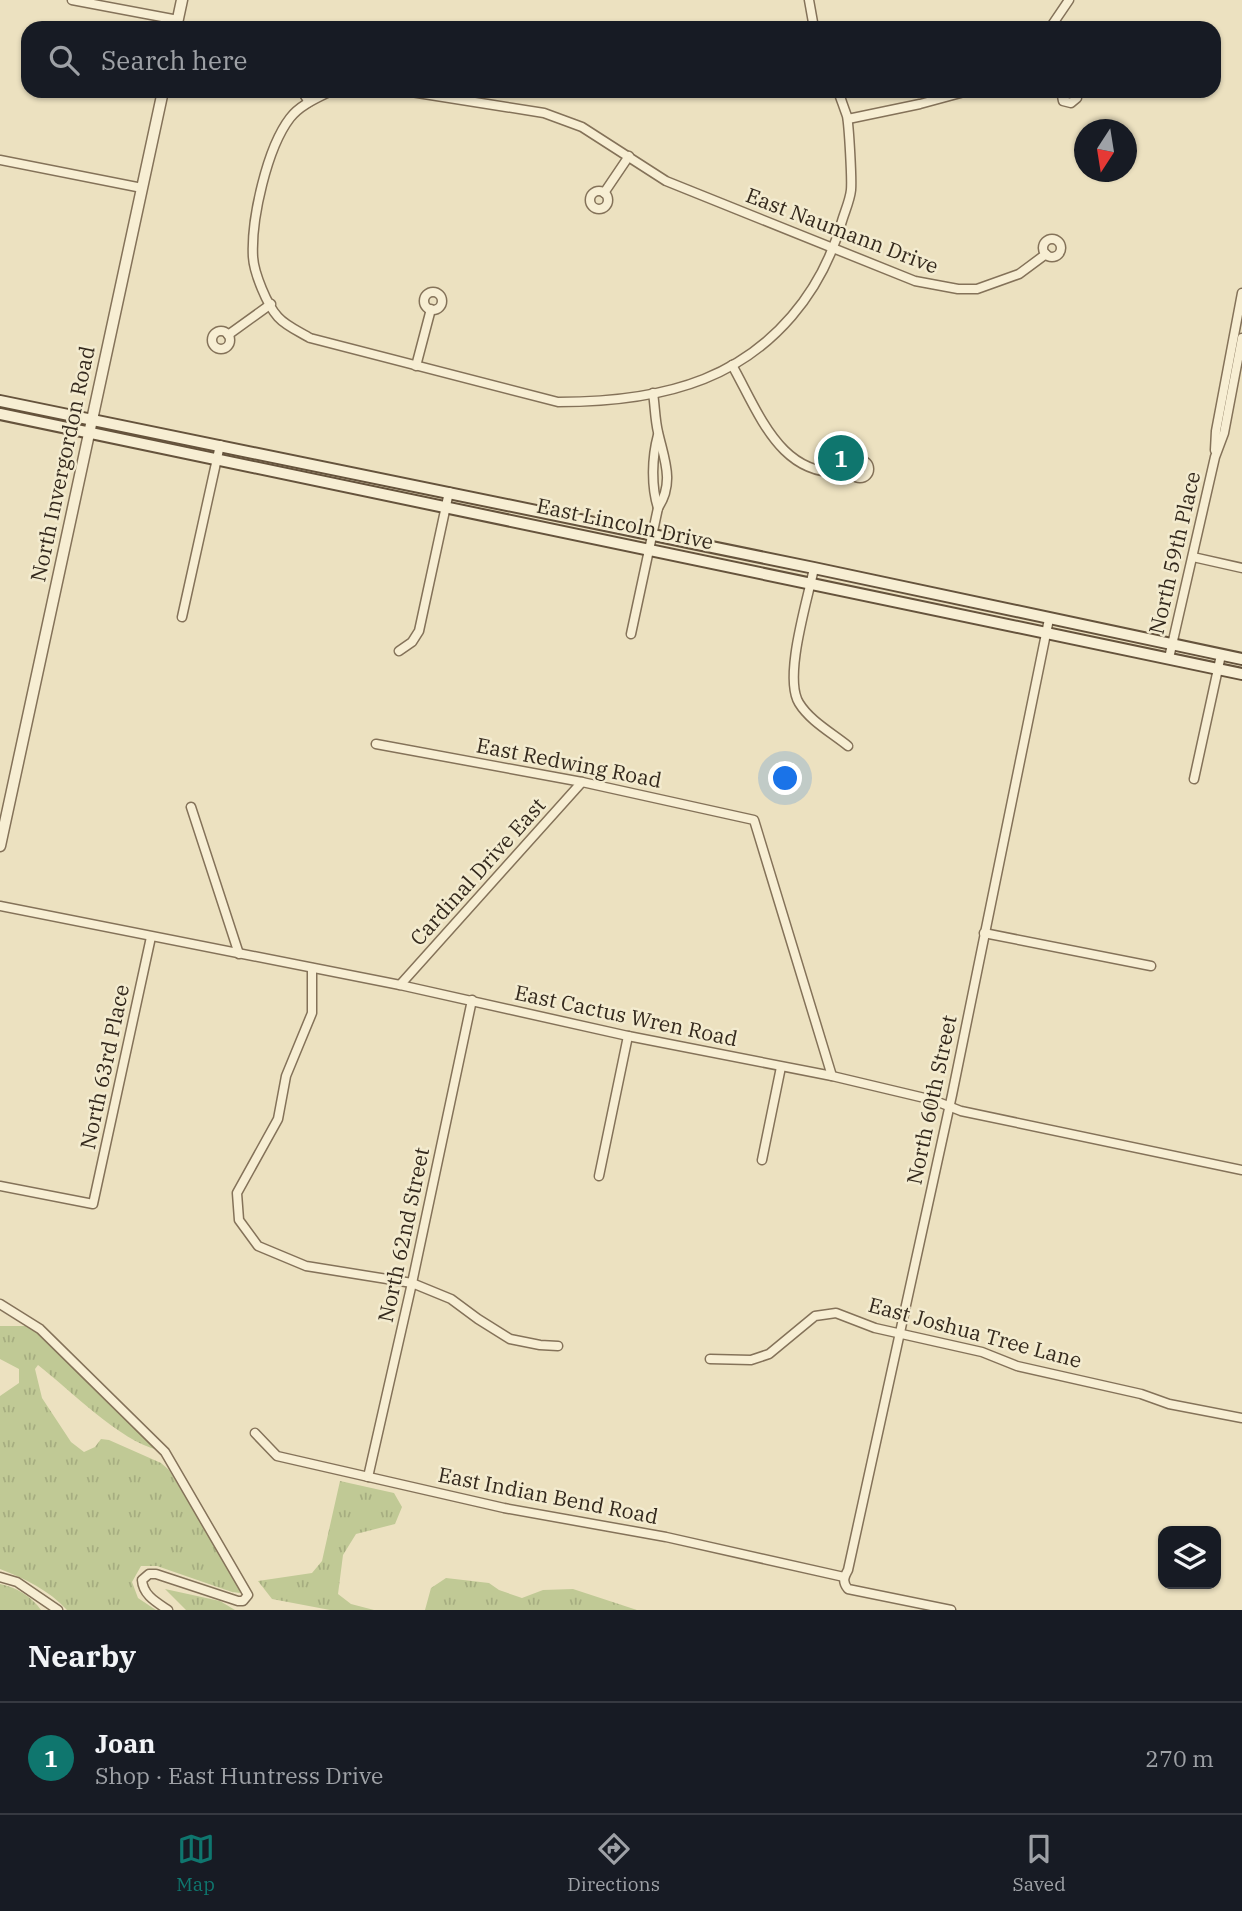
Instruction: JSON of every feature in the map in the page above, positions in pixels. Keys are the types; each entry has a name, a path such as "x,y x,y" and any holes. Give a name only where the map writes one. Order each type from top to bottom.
{"main road":[{"name":"East Lincoln Drive","path":"0,401 449,492 1242,659"},
{"name":"East Lincoln Drive","path":"0,414 1242,674"},
{"path":"941,610 944,596"}],"street":[{"path":"72,0 164,21"},
{"path":"178,21 182,0"},
{"path":"809,0 813,21"},
{"path":"1055,21 1069,0"},
{"name":"North Invergordon Road","path":"0,846 161,98"},
{"path":"306,98 309,102"},
{"path":"317,98 292,116 272,147 253,228 256,274 278,318 310,338 558,402 590,402 653,393 704,379 732,365 773,337 790,319 819,278 834,249 851,191 848,119 840,98"},
{"name":"East Naumann Drive","path":"449,98 544,113 582,127 666,181 915,281 958,289 977,289 1019,274 1046,254"},
{"path":"848,119 942,98"},
{"path":"1061,98 1068,103 1076,101 1076,98"},
{"path":"604,193 629,156"},
{"path":"0,160 142,188"},
{"name":"North 59th Place","path":"1215,457 1216,431 1242,293"},
{"path":"228,335 271,304"},
{"path":"416,366 431,309"},
{"name":"North 59th Place","path":"1169,658 1215,457 1224,433 1242,338"},
{"path":"732,365 766,426 787,456 819,472 838,474 852,471"},
{"path":"631,634 658,508 665,497 667,477 666,455 659,434 653,393"},
{"path":"182,617 219,445"},
{"path":"398,651 412,642 419,631 449,492"},
{"path":"1193,557 1242,568"},
{"path":"814,568 793,668 794,692 808,714 848,746"},
{"name":"North 60th Street","path":"845,1581 949,1106 1049,619"},
{"path":"1194,779 1221,655"},
{"name":"East Redwing Road","path":"376,744 582,782 754,820 832,1076"},
{"name":"Cardinal Drive East","path":"400,985 582,782"},
{"path":"191,807 239,954"},
{"name":"East Cactus Wren Road","path":"0,906 400,985 628,1036 832,1076 961,1111 1242,1170"},
{"path":"984,933 1151,966"},
{"name":"North 63rd Place","path":"0,1186 93,1204 151,937"},
{"path":"312,968 312,1013 286,1076 278,1119 236,1193 239,1220 258,1246 306,1266 412,1283 451,1299 478,1320 510,1339 558,1346"},
{"name":"North 62nd Street","path":"368,1477 472,1000"},
{"path":"599,1176 628,1036"},
{"path":"762,1160 781,1068"},
{"path":"0,1304 40,1329 165,1452 248,1595 243,1601 238,1601 149,1574 142,1580 143,1587 147,1595 167,1610"},
{"name":"East Joshua Tree Lane","path":"710,1359 751,1360 769,1354 784,1344 806,1322 825,1313 848,1316 875,1328 982,1352 1017,1366 1141,1394 1169,1405 1242,1418"},
{"name":"East Indian Bend Road","path":"255,1433 277,1456 504,1508 666,1537 845,1581 848,1589 924,1607 951,1610"},
{"path":"0,1577 17,1582 58,1610"}],"green space":[{"path":"0,1326 27,1326 38,1333 158,1450 143,1445 112,1426 38,1365 35,1369 42,1398 71,1442 84,1452 95,1447 101,1439 109,1440 161,1463 169,1470 241,1588 240,1593 157,1566 141,1566 132,1582 138,1598 156,1610 67,1610 36,1586 0,1569 0,1396 19,1383 19,1369 0,1359"},
{"path":"340,1481 394,1493 402,1507 395,1524 356,1534 343,1555 338,1594 351,1604 374,1610 330,1610 272,1599 258,1581 312,1573 322,1561"},
{"path":"446,1578 489,1583 499,1590 522,1598 543,1590 573,1589 637,1610 425,1610 431,1588"},
{"path":"0,1584 23,1593 41,1610 0,1610"},
{"path":"165,1589 220,1601 235,1610 186,1610"}],"place":[{"name":"Joan","path":"841,458"}]}
